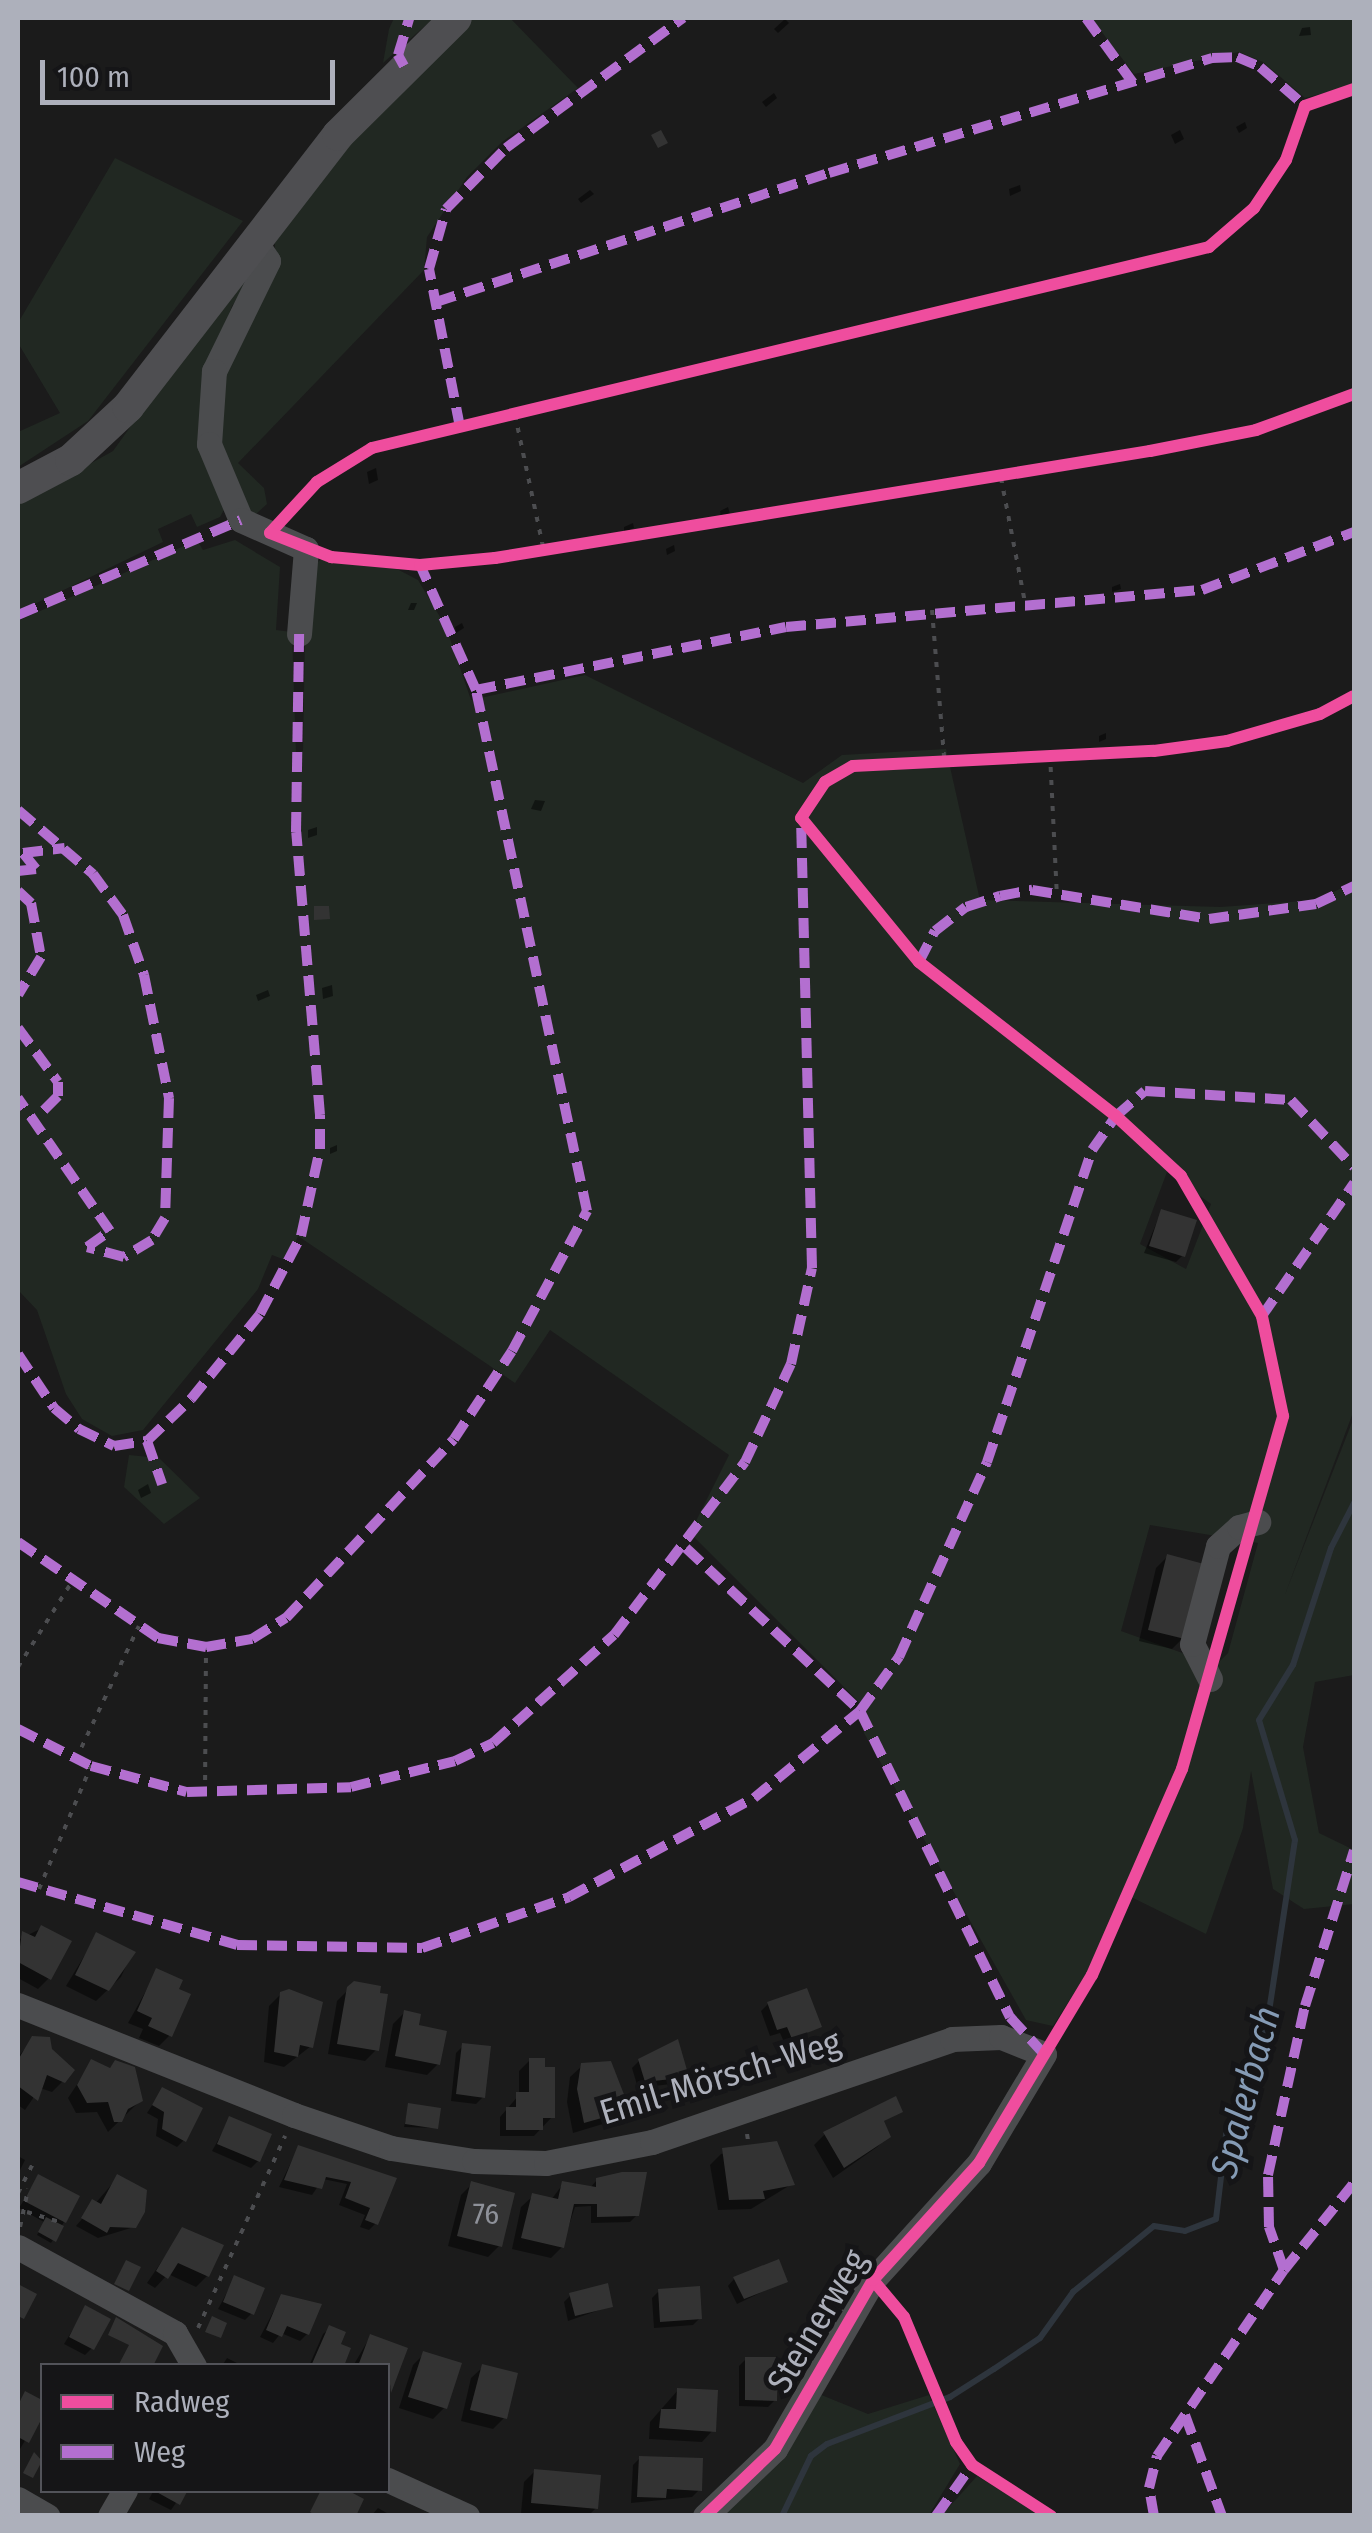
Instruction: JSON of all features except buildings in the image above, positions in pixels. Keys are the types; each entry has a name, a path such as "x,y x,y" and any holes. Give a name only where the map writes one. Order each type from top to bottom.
{"main road":[{"path":"18,488 101,436 338,135 456,18"}],"street":[{"path":"254,240 268,262 224,340 208,410 209,444 241,520 306,550 298,634"},
{"path":"1210,1679 1192,1644 1218,1546 1238,1527 1258,1522"},
{"name":"Emil-Mörsch-Weg","path":"18,2005 294,2115 391,2148 474,2161 546,2162 652,2142 952,2039 1001,2037 1044,2054"},
{"name":"Steinerweg","path":"705,2516 775,2449 873,2280 979,2164 1044,2054"},
{"path":"18,2247 190,2354"},
{"path":"390,2481 467,2516"},
{"path":"110,2516 123,2493"},
{"path":"18,2500 48,2516"}],"path":[{"path":"515,415 544,551"},
{"path":"1001,478 1025,603"},
{"path":"932,610 944,757"},
{"path":"1050,754 1057,895"},
{"path":"18,1667 75,1578"},
{"path":"76,1759 139,1626"},
{"path":"206,1647 206,1792"},
{"path":"39,1889 91,1766"},
{"path":"190,2354 195,2334 294,2115"},
{"path":"18,2192 32,2165"},
{"path":"28,2189 22,2202 27,2212 62,2223"},
{"path":"18,2230 27,2212"}],"shaded area":[{"path":"394,18 434,18 383,63 389,29"},
{"path":"469,18 510,18 578,88 502,142 467,177 427,237 424,270 238,463 264,488 267,504 256,514 235,501 219,442 224,372 276,260 274,235 296,202"},
{"path":"1091,18 1354,18 1354,85 1305,98 1263,62 1239,52 1134,74"},
{"path":"115,158 243,221 88,421 18,467 18,432 60,413 18,343 18,323"},
{"path":"255,253 250,281 232,306 209,370 200,445 225,508 220,517 197,527 191,514 158,529 163,542 18,612 18,504 113,451"},
{"path":"197,540 203,550 235,540 280,567 276,630 292,632 296,753 303,751 305,634 315,564 322,559 397,569 418,580 446,627 471,700 585,675 803,783 842,755 946,749 980,900 1221,907 1317,900 1354,882 1354,1410 1284,1597 1354,1417 1354,1675 1315,1682 1303,1747 1319,1833 1354,1850 1354,1904 1304,1909 1273,1889 1251,1771 1243,1828 1206,1934 1123,1893 1086,1974 1053,2026 1026,2020 864,1733 860,1703 690,1533 729,1455 550,1330 515,1383 298,1236 288,1261 272,1255 258,1289 143,1430 112,1436 82,1419 66,1394 37,1310 18,1290 18,621","holes":["1167,1172 1211,1204 1186,1269 1140,1244","1150,1525 1258,1543 1228,1653 1216,1665 1121,1631"]},
{"path":"129,1455 159,1458 200,1498 164,1524 124,1487"},
{"path":"819,2394 868,2414 929,2395 960,2464 929,2515 719,2516"},
{"path":"977,2476 1037,2513 1040,2515 942,2515"}],"waterway":[{"name":"Spalerbach","path":"782,2516 811,2456 827,2444 950,2397 994,2369 1040,2338 1073,2292 1154,2226 1185,2231 1216,2219 1226,2135 1267,2025 1295,1840 1259,1720 1293,1665 1331,1548 1354,1503"}],"marked path":[{"path":"404,66 398,55 409,18"},
{"path":"460,427 429,269 446,209 506,148 683,18"},
{"path":"1086,18 1133,83"},
{"path":"436,302 829,173 1212,58 1237,57 1260,67 1305,106"},
{"path":"18,615 241,520"},
{"path":"476,690 786,627 1202,590 1354,532"},
{"path":"18,1542 158,1638 206,1647 252,1639 286,1618 454,1439 512,1351 587,1211 476,690 420,565"},
{"path":"18,1354 54,1408 79,1429 114,1446 147,1441 191,1399 260,1314 301,1236 320,1149 320,1115 296,832 299,634"},
{"path":"18,810 93,874 123,915 144,975 169,1098 165,1218 152,1240 124,1257 87,1247 110,1231 18,1098"},
{"path":"18,1729 91,1766 187,1792 351,1787 455,1761 493,1743 614,1635 745,1462 791,1364 812,1268 801,820"},
{"path":"18,871 36,869 23,853 65,848"},
{"path":"919,962 935,931 966,907 1032,890 1209,919 1316,904 1354,886"},
{"path":"18,891 31,903 41,957 18,995"},
{"path":"18,1028 58,1082 58,1096 37,1117"},
{"path":"18,1882 237,1945 422,1948 569,1897 754,1798 860,1711 899,1657 987,1462 1092,1150 1116,1116 1145,1091 1291,1100 1354,1167"},
{"path":"1262,1316 1354,1183"},
{"path":"147,1441 162,1484"},
{"path":"686,1548 860,1711 1010,2017 1044,2054 1048,2047"},
{"path":"1284,2270 1269,2227 1268,2175 1305,2006 1354,1851"},
{"path":"1154,2516 1149,2488 1157,2456 1284,2270 1354,2183"},
{"path":"1185,2415 1222,2516"},
{"path":"936,2516 972,2465"}],"cycle path":[{"path":"1354,89 1305,106 1286,160 1254,208 1209,247 372,448 317,482 270,533 331,557 420,565 495,558 1150,451 1256,430 1354,394"},
{"path":"705,2516 775,2449 873,2280 979,2163 1092,1975 1182,1769 1283,1416 1262,1316 1181,1176 1116,1116 919,962 801,818 825,782 853,766 1154,751 1227,741 1320,714 1354,696"},
{"path":"873,2280 904,2317 956,2442 972,2465 1051,2516"}]}
